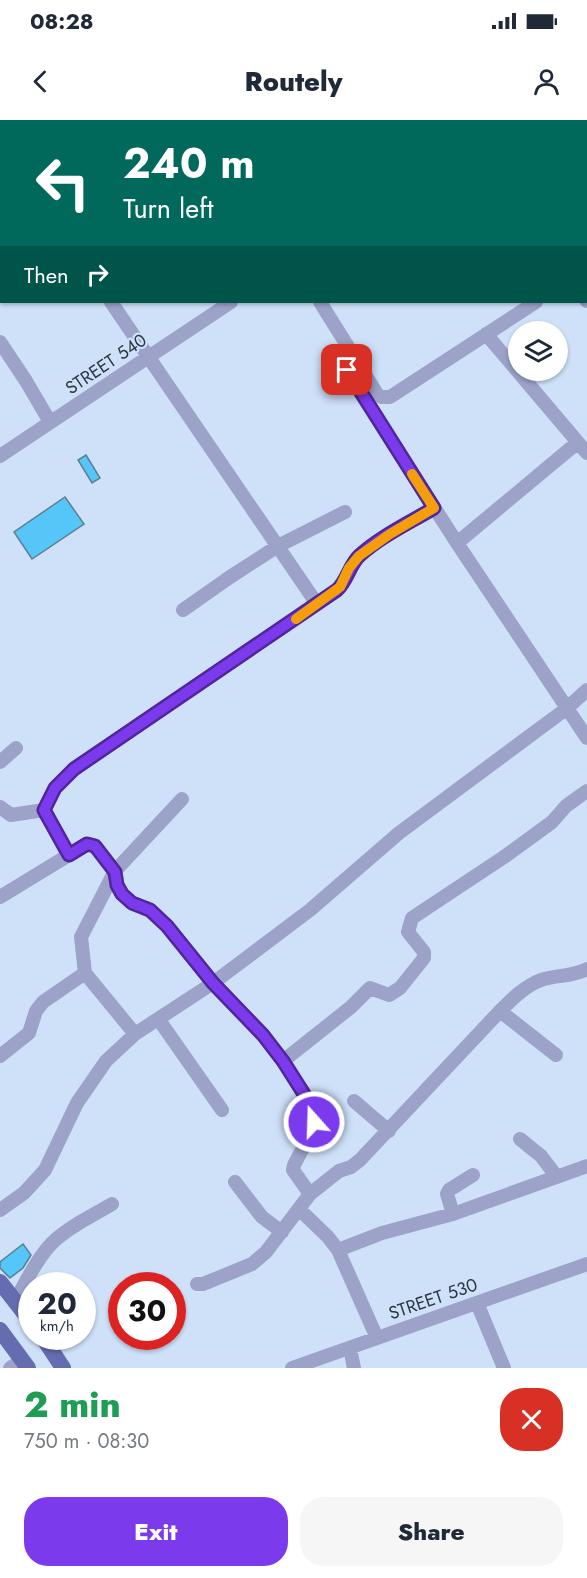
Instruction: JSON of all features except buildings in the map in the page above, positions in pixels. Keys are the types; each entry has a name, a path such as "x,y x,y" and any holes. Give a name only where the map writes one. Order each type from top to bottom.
{"main road":[{"path":"0,1282 18,1305"},
{"path":"0,1330 20,1365"},
{"path":"51,1350 63,1368"}],"street":[{"path":"112,303 317,604"},
{"name":"STREET 540","path":"0,456 230,303"},
{"path":"321,303 377,394 385,398 390,397 534,303"},
{"path":"457,543 582,448 486,334"},
{"path":"0,342 50,422"},
{"path":"350,350 346,364 349,375 434,508 587,738"},
{"path":"44,810 55,788 74,769 317,604 340,587 349,568 359,556 390,534 434,508"},
{"path":"183,610 278,546 345,512"},
{"path":"0,1210 24,1193 45,1170 83,1095 106,1061 135,1034 213,983 310,910 399,833 566,709 587,690"},
{"path":"0,762 16,748"},
{"path":"283,1061 351,1007 370,988 389,995 400,988 424,958 424,952 408,932 412,918 552,822 566,806 587,790"},
{"path":"135,1034 85,973 81,937 115,872 182,800"},
{"path":"0,807 11,815 44,810"},
{"path":"44,810 69,855"},
{"path":"0,897 91,843 115,872 117,885 122,894 132,903 150,910 167,926 213,983 263,1035 304,1094 313,1114 313,1129 293,1170 310,1194"},
{"path":"197,1284 203,1284 252,1264 282,1232 310,1194 339,1171 351,1167 389,1131 500,1011 523,990 542,980 573,975 587,969"},
{"path":"0,1056 29,1033 36,1011 44,1002 85,973"},
{"path":"500,1011 556,1055"},
{"path":"159,1020 222,1110"},
{"path":"354,1101 389,1131"},
{"path":"520,1139 541,1156 557,1177"},
{"path":"339,1250 382,1233 453,1214 587,1166"},
{"path":"453,1214 447,1194 449,1190 473,1175"},
{"path":"235,1182 262,1216 282,1232"},
{"path":"15,1301 52,1243 112,1204"},
{"path":"300,1210 339,1250 377,1338"},
{"name":"STREET 530","path":"292,1368 587,1264"},
{"path":"477,1303 504,1368"},
{"path":"350,1348 354,1368"}],"slow traffic":[{"path":"296,619 337,590 349,568 359,556 390,534 434,508 412,474"}],"route":[{"path":"314,1122 304,1094 263,1035 213,983 167,926 150,910 132,903 122,894 117,885 115,872 95,846 91,843 87,844 69,855 44,810 55,788 74,769 337,590 349,568 359,556 390,534 434,508 347,370"}]}
